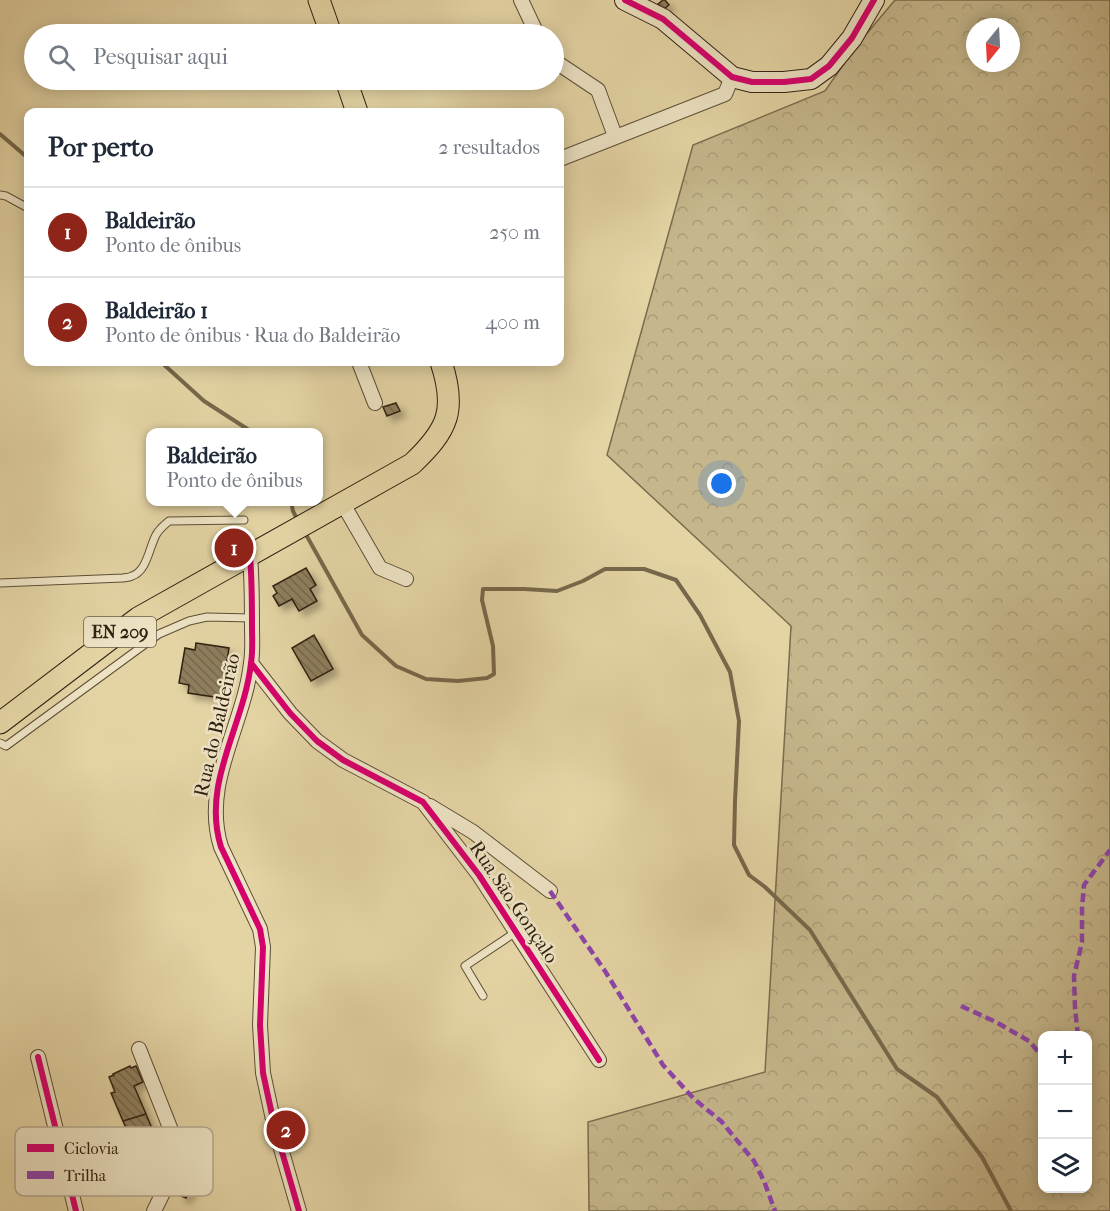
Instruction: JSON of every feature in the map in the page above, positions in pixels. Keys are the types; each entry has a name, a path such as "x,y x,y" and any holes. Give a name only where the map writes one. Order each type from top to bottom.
{"main road":[{"path":"319,0 327,24"},
{"path":"349,90 356,108"},
{"name":"EN 209","path":"0,723 138,618 412,464 431,446 442,429 449,411 448,382 442,366"}],"street":[{"path":"521,0 532,24"},
{"path":"625,0 663,19 732,77 763,82 811,80 829,66 852,38 874,0"},
{"path":"564,67 598,90 615,136"},
{"path":"564,157 724,94 732,77"},
{"path":"361,366 375,403"},
{"path":"343,504 380,568 406,579"},
{"name":"Rua do Baldeirão","path":"250,556 251,663 215,799 216,833 260,929 264,947 260,1025 263,1073 274,1124 299,1211"},
{"name":"Rua São Gonçalo","path":"251,663 290,713 317,741 343,760 423,802 479,875 599,1060"},
{"path":"423,802 473,832 550,891"},
{"path":"139,1049 170,1127"},
{"path":"38,1057 55,1127"},
{"path":"72,1196 76,1211"},
{"path":"154,1211 161,1196"}],"lane":[{"path":"0,195 24,206"},
{"path":"0,583 133,576 144,564 154,537 169,521 244,520"},
{"path":"0,743 6,746 159,634 189,621 207,617 252,618"},
{"path":"483,996 465,966 516,932"}],"green space":[{"path":"895,0 1110,0 1110,1211 589,1211 588,1122 765,1072 791,626 607,455 693,145 825,91 858,44"}],"building":[{"path":"663,0 669,5 663,10 658,4"},
{"path":"396,403 400,411 387,416 383,407"},
{"path":"306,568 316,585 310,589 317,601 299,611 292,599 279,606 273,596 277,593 273,586"},
{"path":"314,635 333,669 311,681 292,648"},
{"path":"196,643 229,648 221,698 188,693 189,685 179,683 185,648 195,650"},
{"path":"130,1066 131,1068 136,1066 143,1082 134,1086 146,1114 123,1121 111,1093 115,1092 109,1077"},
{"path":"146,1114 151,1127 125,1127 123,1121"}],"waterway":[{"path":"0,134 24,155"},
{"path":"165,366 204,401 246,428"},
{"path":"292,506 297,519"},
{"path":"304,531 362,635 396,666 426,679 458,681 487,678 494,674 493,646 482,600 483,589 557,591 605,569 644,569 676,580 700,615 730,672 739,721 734,845 749,875 765,887 810,930 897,1069 937,1097 982,1157 1011,1211"}],"marked path":[{"path":"1077,1031 1074,976 1082,942 1084,885 1110,850"},
{"path":"550,891 605,971 663,1065 694,1099 721,1121 754,1161 775,1211"},
{"path":"961,1006 1029,1041 1038,1051"}],"cycle path":[{"path":"625,0 663,19 732,77 752,82 811,79 829,66 852,38 874,0"},
{"path":"250,556 252,658 241,709 220,777 216,800 216,823 221,847 260,929 263,947 260,1025 263,1073 274,1124 299,1211"},
{"path":"251,663 290,713 317,741 343,760 423,802 479,875 599,1060"},
{"path":"38,1057 55,1127"},
{"path":"72,1196 76,1211"}],"place":[{"name":"Baldeirão","path":"234,548"},
{"name":"Baldeirão 1","path":"286,1130"}]}
